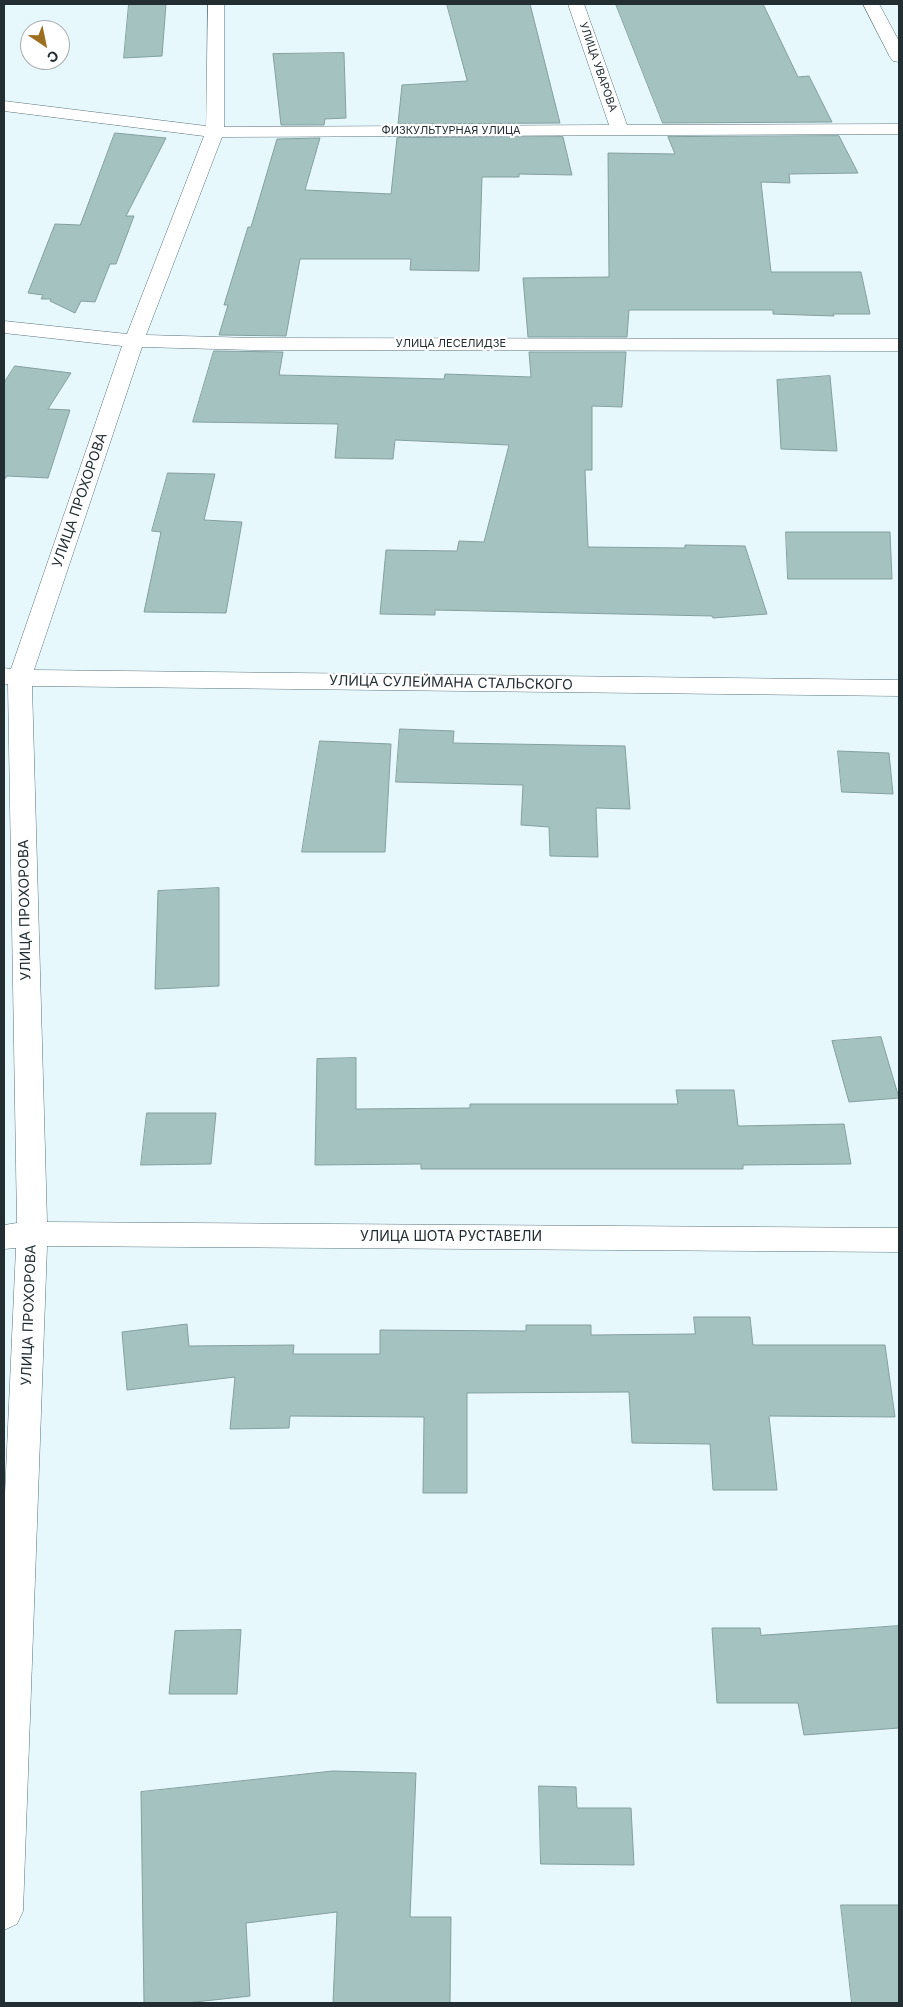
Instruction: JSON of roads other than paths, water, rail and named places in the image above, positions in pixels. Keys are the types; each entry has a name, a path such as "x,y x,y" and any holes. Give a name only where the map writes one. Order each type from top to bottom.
{"street":[{"name":"УЛИЦА ПРОХОРОВА","path":"4,1911 18,1236 12,677 134,341 215,132 216,4"},
{"name":"УЛИЦА УВАРОВА","path":"576,4 620,130"},
{"path":"871,4 899,57"},
{"name":"ФИЗКУЛЬТУРНАЯ УЛИЦА","path":"4,106 215,132 899,128"},
{"name":"УЛИЦА ЛЕСЕЛИДЗЕ","path":"4,326 134,341 253,344 899,345"},
{"name":"УЛИЦА СУЛЕЙМАНА СТАЛЬСКОГО","path":"12,677 899,688"},
{"name":"УЛИЦА ШОТА РУСТАВЕЛИ","path":"18,1236 899,1240"}]}
